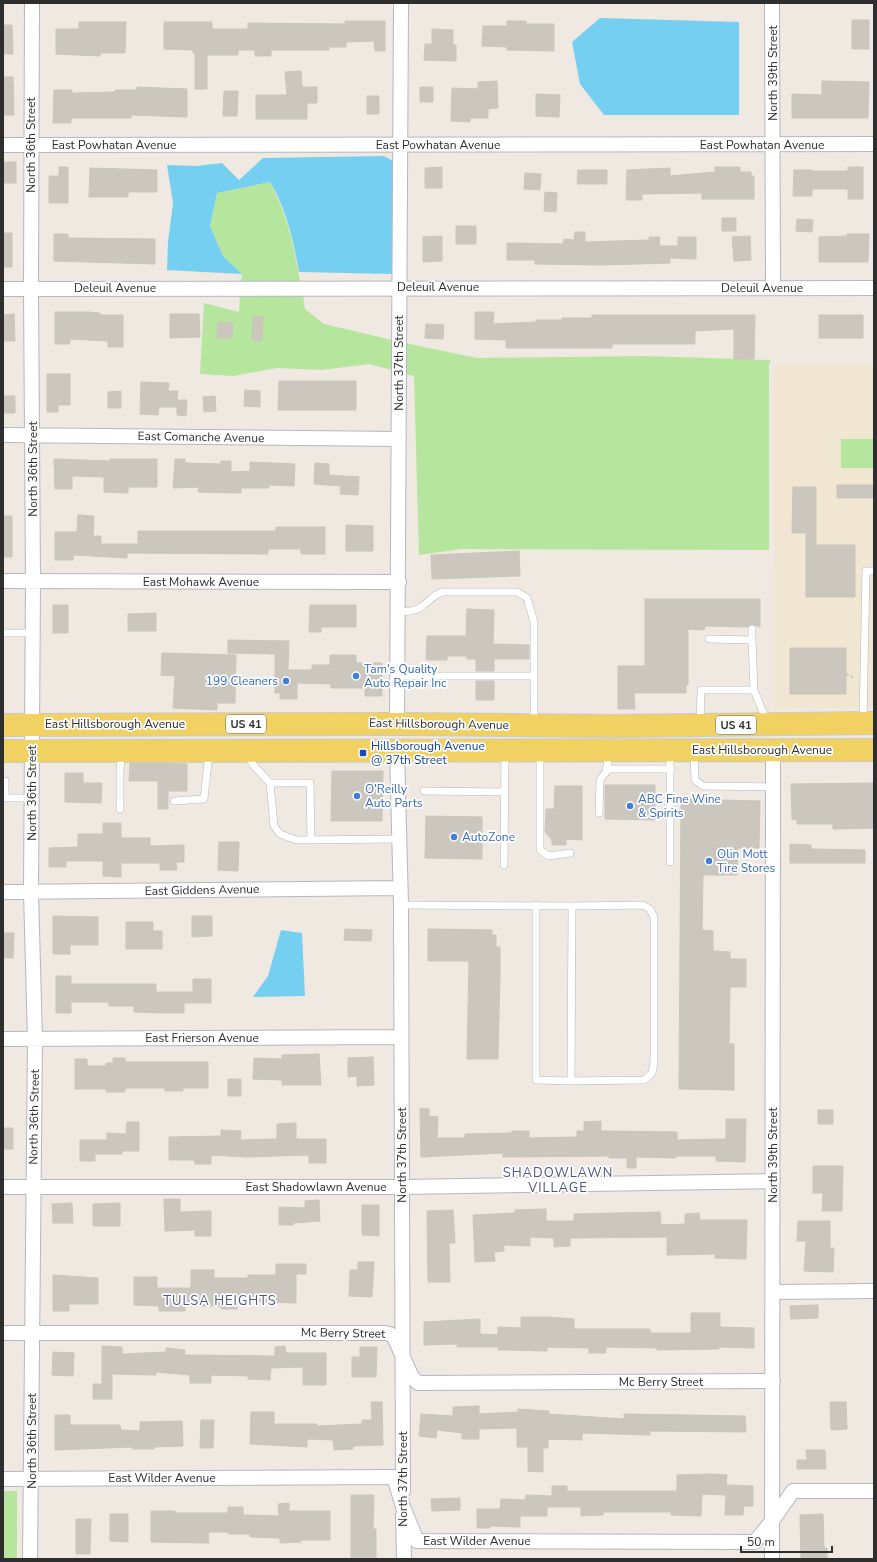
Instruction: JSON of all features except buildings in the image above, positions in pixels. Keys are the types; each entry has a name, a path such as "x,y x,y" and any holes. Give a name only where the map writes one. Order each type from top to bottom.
{"main road":[{"name":"East Hillsborough Avenue","path":"3,725 397,724 633,726 700,725 765,719 824,723 869,723"},
{"path":"773,750 782,741 797,733 824,723"},
{"path":"341,751 372,740 397,724"},
{"path":"397,751 414,740 444,735 459,725"},
{"path":"608,759 616,737 633,726"},
{"name":"East Hillsborough Avenue","path":"3,751 540,751 608,759 671,759 694,750 874,750"}],"street":[{"name":"North 36th Street","path":"30,1559 32,1478 35,1039 31,892 33,633 31,288 32,3"},
{"name":"North 37th Street","path":"397,724 399,612 398,287 401,3"},
{"name":"North 39th Street","path":"772,3 773,288"},
{"name":"East Powhatan Avenue","path":"3,145 874,144"},
{"name":"Deleuil Avenue","path":"3,288 874,288"},
{"name":"East Comanche Avenue","path":"3,435 399,439"},
{"name":"East Mohawk Avenue","path":"3,581 399,582"},
{"name":"North 39th Street","path":"772,1559 773,750"},
{"name":"North 37th Street","path":"397,751 401,905 404,1559"},
{"name":"East Giddens Avenue","path":"3,892 400,888"},
{"name":"East Frierson Avenue","path":"3,1039 401,1037"},
{"name":"East Shadowlawn Avenue","path":"3,1187 402,1187 773,1181"},
{"path":"773,1292 874,1291"},
{"name":"Mc Berry Street","path":"3,1333 385,1332 394,1337 412,1376 418,1383 773,1381"},
{"name":"East Wilder Avenue","path":"3,1479 394,1477 403,1507 417,1541 755,1542 793,1491 874,1491"}],"lane":[{"path":"869,723 866,571 874,571"},
{"path":"399,612 421,608 432,596 442,592 516,592 527,598 532,609 534,622 534,725"},
{"path":"752,629 754,690 765,719"},
{"path":"3,633 33,633"},
{"path":"709,639 752,640"},
{"path":"398,676 534,676"},
{"path":"700,725 701,690 754,690"},
{"path":"120,809 120,769 122,762 122,750"},
{"path":"174,801 204,799 209,750"},
{"path":"694,750 695,780 703,786 773,787"},
{"path":"245,751 254,766 270,783 274,826 280,834 296,840 399,839"},
{"path":"504,865 505,751"},
{"path":"540,751 540,850 549,856 570,853"},
{"path":"598,813 600,780 608,759"},
{"path":"670,862 671,759"},
{"path":"3,780 5,780 5,798 32,798"},
{"path":"270,783 310,783 311,840"},
{"path":"424,791 505,792"},
{"path":"401,905 536,905 572,906 643,905 650,909 654,917 654,1062 652,1073 644,1080 536,1080 536,905"},
{"path":"571,1081 572,906"}],"shaded area":[{"path":"774,365 874,365 874,708 775,708"}],"green space":[{"path":"270,182 286,218 300,281 241,281 242,274 223,256 210,226 217,193"},
{"path":"240,295 303,295 305,309 324,324 392,340 392,370 369,364 322,370 277,368 233,376 200,374 204,303 239,312"},
{"path":"405,343 477,358 643,356 771,360 769,365 769,550 461,549 419,555 414,376 405,374"},
{"path":"841,439 874,439 874,468 841,468"},
{"path":"3,1491 17,1491 17,1559 3,1559"}],"water":[{"path":"600,18 739,22 739,115 604,115 580,84 572,42"},
{"path":"384,156 393,161 392,274 299,272 292,237 285,214 270,182 217,193 210,226 223,256 242,274 167,270 168,242 173,203 167,165 196,166 222,163 239,180 263,158"},
{"path":"281,930 302,933 305,996 253,997 268,976"}],"place":[{"name":"Tam's Quality Auto Repair Inc","path":"356,676"},
{"name":"199 Cleaners","path":"286,681"},
{"name":"Hillsborough Avenue @ 37th Street","path":"363,753"},
{"name":"O'Reilly Auto Parts","path":"357,796"},
{"name":"ABC Fine Wine & Spirits","path":"630,806"},
{"name":"AutoZone","path":"454,837"},
{"name":"Olin Mott Tire Stores","path":"709,861"}],"district":[{"name":"SHADOWLAWN VILLAGE","path":"558,1180"},
{"name":"TULSA HEIGHTS","path":"220,1300"}]}
